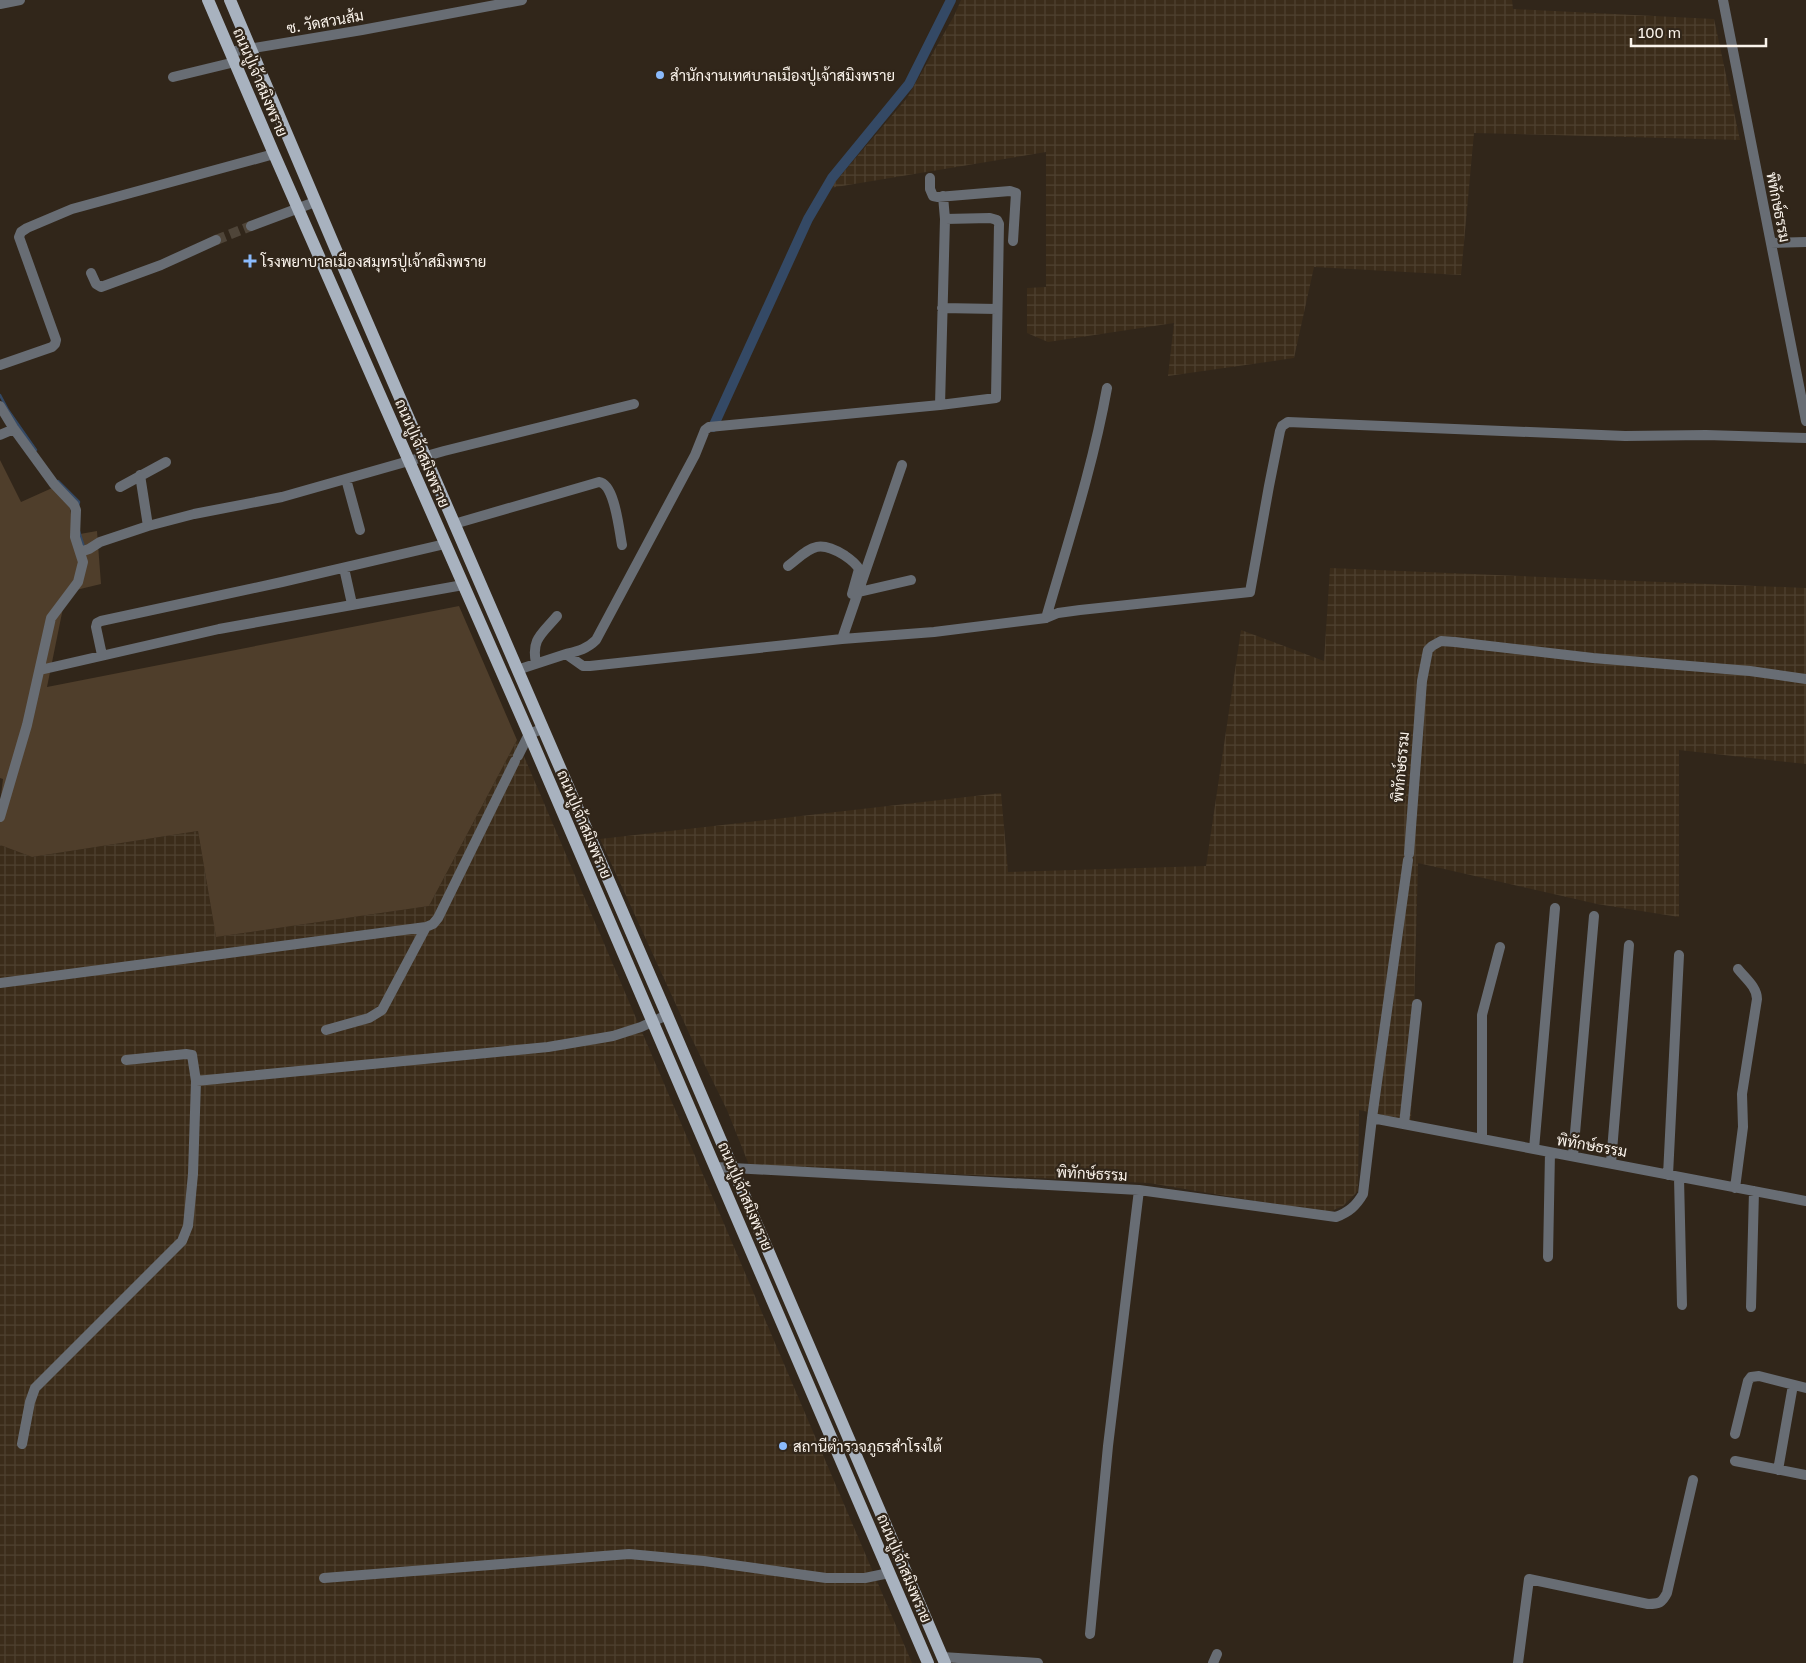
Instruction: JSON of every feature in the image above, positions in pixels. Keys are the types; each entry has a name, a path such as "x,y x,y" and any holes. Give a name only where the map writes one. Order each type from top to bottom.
{"main road":[{"name":"ถนนปู่เจ้าสมิงพราย","path":"208,0 529,734 928,1663"},
{"name":"ถนนปู่เจ้าสมิงพราย","path":"230,0 943,1660"},
{"path":"830,1433 842,1427"},
{"path":"889,1573 903,1568"}],"street":[{"path":"0,4 20,0"},
{"name":"ซ. วัดสวนส้ม","path":"173,76 233,57 251,48 362,30 522,0"},
{"name":"พิทักษ์ธรรม","path":"1723,0 1806,421"},
{"path":"0,365 52,347 56,340 19,237 27,228 72,210 274,154"},
{"path":"930,178 930,189 933,196 1010,191 1016,193 1013,241"},
{"path":"940,405 944,196"},
{"path":"251,226 316,202"},
{"path":"517,670 582,650 596,640 695,455 705,430 709,427 996,398 997,220 990,218 945,219"},
{"path":"91,273 96,284 101,287 161,265 216,240"},
{"path":"1771,242 1806,242"},
{"path":"942,308 997,309"},
{"path":"1046,618 1078,510 1101,420 1107,388"},
{"path":"84,551 100,542 148,526 201,512 282,497 425,456 634,404"},
{"path":"0,406 14,429 54,484 74,505 76,510 75,537 84,551 81,576 52,618 44,669 0,817"},
{"path":"566,654 583,666 590,666 842,639 934,632 1046,618 1058,613 1080,610 1250,592 1268,486 1280,431 1282,426 1288,422 1625,436 1706,435 1806,438"},
{"path":"0,435 14,429"},
{"path":"120,487 166,462"},
{"path":"842,639 853,612 902,465"},
{"path":"140,475 148,526"},
{"path":"346,479 360,530"},
{"path":"454,524 599,482 608,486 613,500 622,545"},
{"path":"102,655 96,628 97,624 101,621 445,544"},
{"path":"788,566 810,549 817,546 827,547 852,560 858,568 851,601 853,612"},
{"path":"344,568 352,604"},
{"path":"859,592 911,580"},
{"path":"44,669 219,629 464,585"},
{"path":"536,663 533,648 556,616"},
{"name":"พิทักษ์ธรรม","path":"715,1167 1139,1190 1336,1217 1349,1212 1364,1194 1372,1118 1408,857 1422,681 1428,650 1441,641 1593,658 1750,671 1806,679"},
{"path":"0,983 426,927 433,924 438,918 529,734 542,729"},
{"path":"1534,1149 1555,908"},
{"path":"1573,1156 1594,916"},
{"path":"326,1030 369,1018 382,1010 426,927"},
{"path":"1611,1163 1629,945"},
{"path":"1482,1139 1482,1015 1500,947"},
{"path":"1668,1175 1678,955"},
{"path":"1735,1188 1743,1127 1742,1094 1758,999 1754,988 1738,969"},
{"path":"1404,1124 1417,1004"},
{"path":"196,1081 548,1047 613,1036 667,1015"},
{"path":"22,1444 30,1402 35,1388 182,1241 188,1226 196,1081 192,1055 126,1060"},
{"name":"พิทักษ์ธรรม","path":"1372,1118 1806,1201"},
{"path":"1548,1257 1550,1152"},
{"path":"1679,1178 1682,1305"},
{"path":"1090,1634 1108,1446 1139,1190"},
{"path":"1751,1307 1754,1191"},
{"path":"1735,1434 1750,1377 1759,1376 1806,1388"},
{"path":"1778,1470 1793,1385"},
{"path":"1736,1460 1806,1475"},
{"path":"1518,1663 1529,1579 1648,1604 1663,1602 1668,1593 1693,1480"},
{"path":"324,1578 574,1559 607,1554 629,1554 704,1561 826,1578 865,1578 889,1573"},
{"path":"943,1660 1038,1663"}],"shaded area":[{"path":"961,0 1512,0 1513,9 1714,19 1740,140 1474,133 1461,275 1314,267 1294,358 1168,376 1174,323 1048,342 1027,333 1027,288 1046,287 1046,152 830,188 907,98 954,16"},
{"path":"0,460 21,502 61,484 70,507 74,535 97,531 101,584 76,590 63,608 47,687 459,606 517,740 429,906 216,937 198,831 32,857 0,845 0,804 3,779 0,778"},
{"path":"1330,568 1806,588 1806,764 1679,750 1679,917 1597,904 1418,863 1411,1121 1359,1110 1358,1191 1343,1206 1327,1213 1149,1183 749,1165 727,1110 689,1033 600,839 1001,793 1008,872 1206,866 1241,630 1324,661"},
{"path":"517,740 912,1663 0,1663 0,845 32,857 198,831 216,937 429,906"}],"waterway":[{"path":"713,427 808,219 832,178 909,84 951,0"},
{"path":"0,395 8,410 36,450"},
{"path":"58,481 79,502 78,506"},
{"path":"79,531 84,547"}],"tunnel":[{"path":"216,240 251,226"}],"place":[{"name":"สำนักงานเทศบาลเมืองปู่เจ้าสมิงพราย","path":"660,75"},
{"name":"โรงพยาบาลเมืองสมุทรปู่เจ้าสมิงพราย","path":"250,261"},
{"name":"สถานีตำรวจภูธรสำโรงใต้","path":"783,1446"}]}
